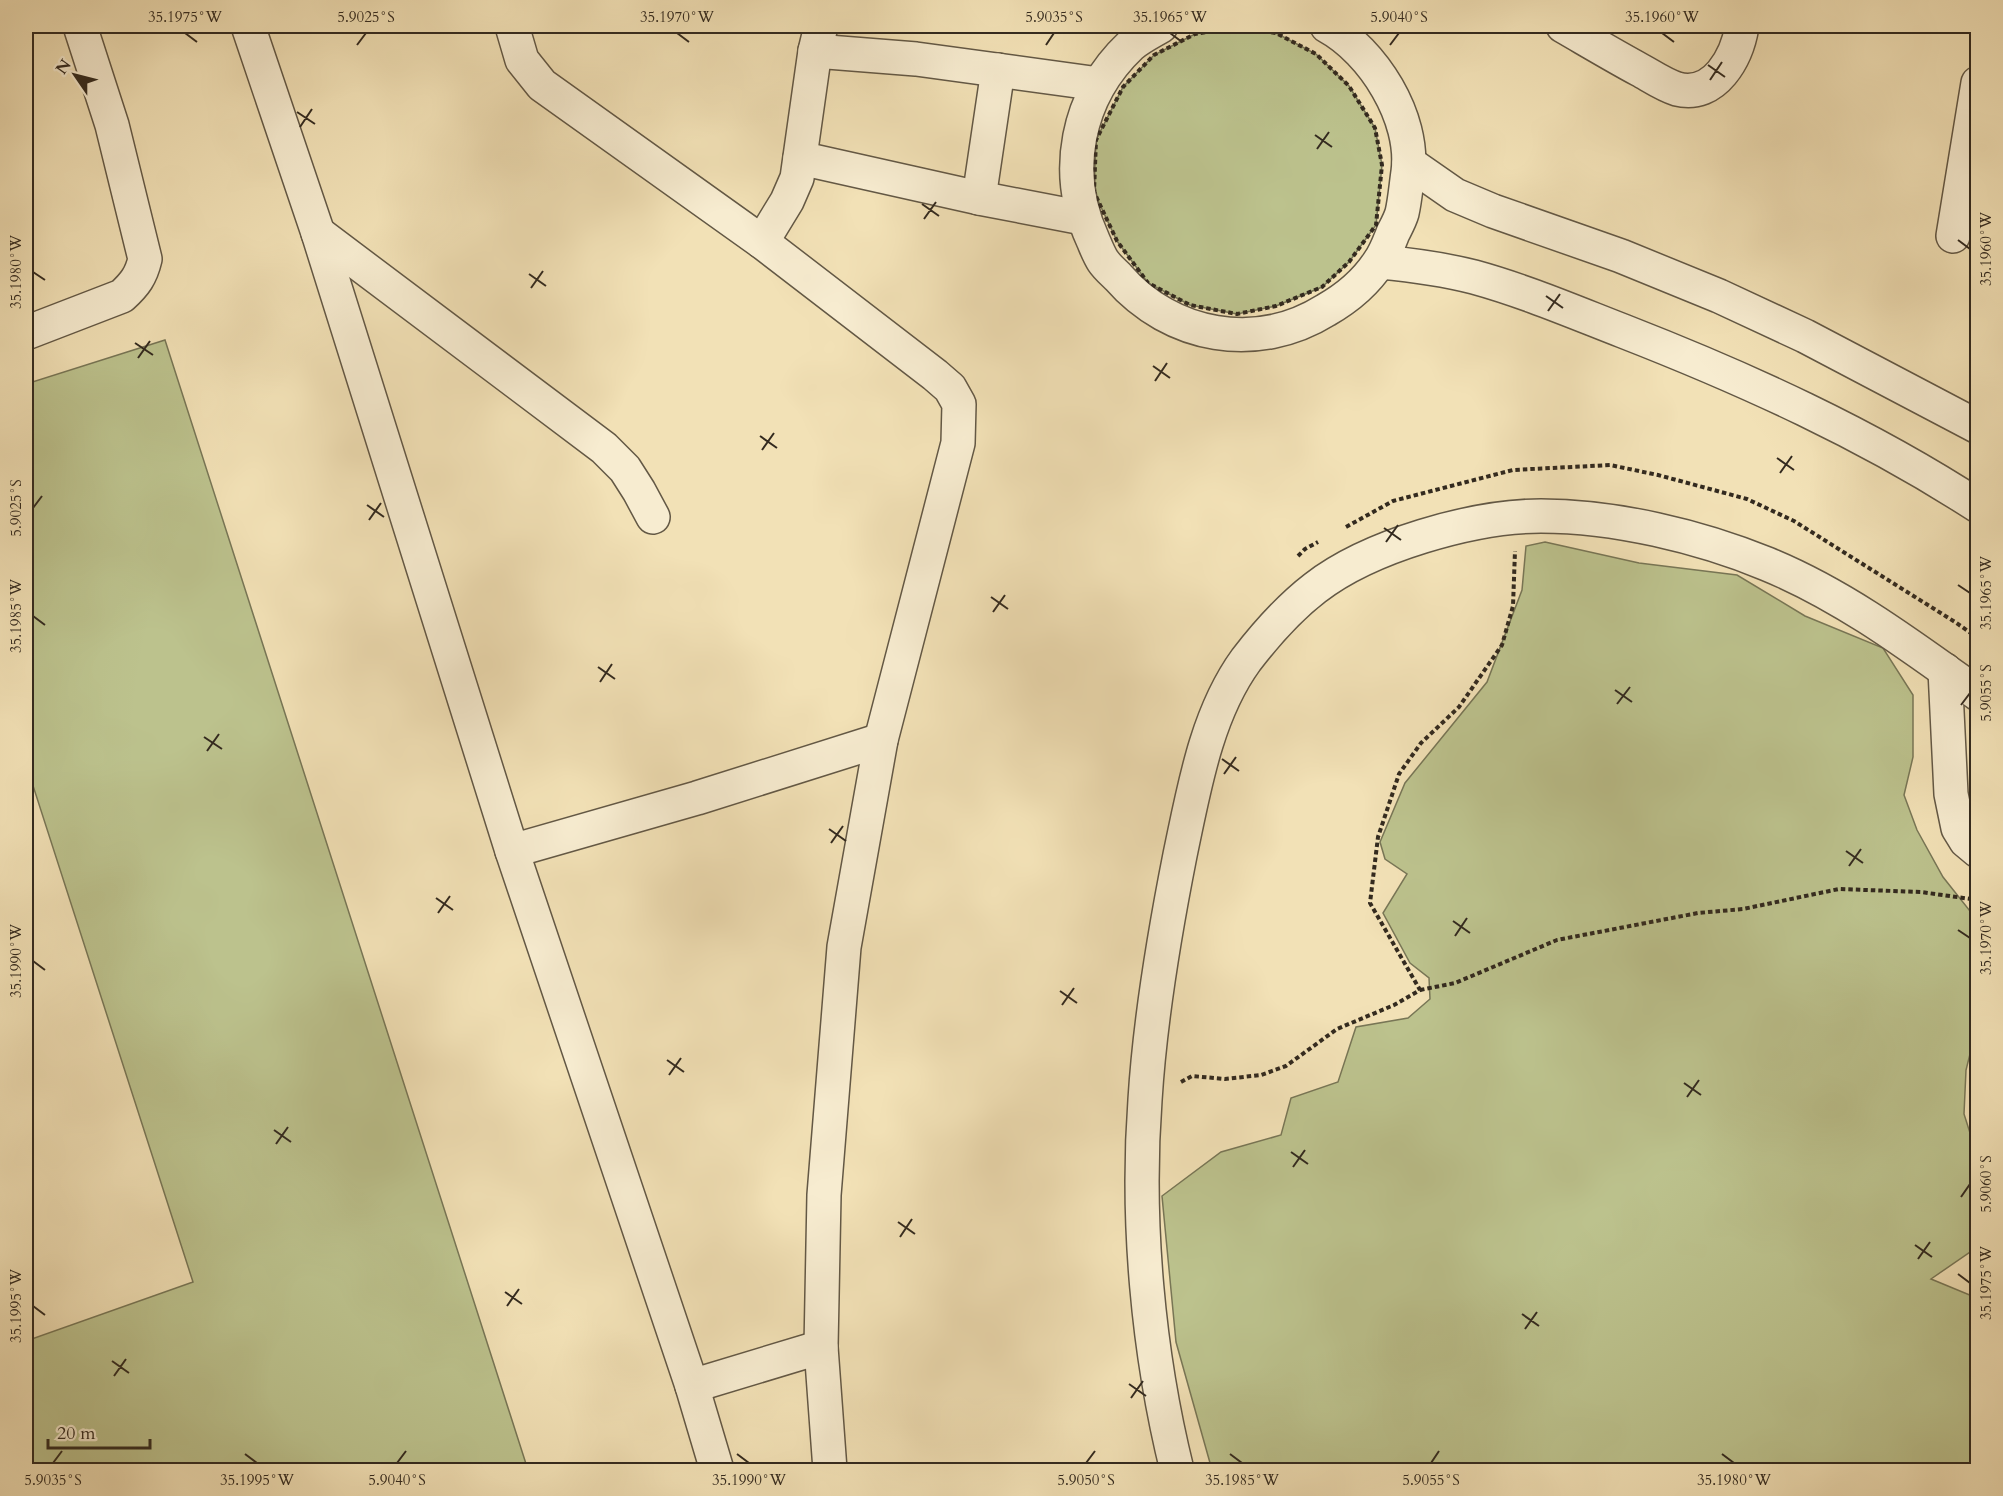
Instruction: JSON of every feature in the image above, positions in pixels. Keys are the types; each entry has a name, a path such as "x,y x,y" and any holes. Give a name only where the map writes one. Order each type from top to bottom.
{"street":[{"path":"26,333 122,296 142,274 145,259 112,125 80,26"},
{"path":"248,26 318,233 512,851 692,1386 717,1470"},
{"path":"512,26 522,60 542,85 762,242 935,375 950,388 959,404 958,443 880,740 844,947 824,1195 821,1347 830,1470"},
{"path":"1161,26 1131,45 1111,86 1085,116 1077,149 1077,184 1083,218 1102,260 1133,295 1173,321 1217,334 1264,334 1309,321 1349,296 1380,262 1402,215 1409,163 1403,125 1389,90 1367,58 1335,28"},
{"path":"1563,26 1652,77 1678,89 1695,89 1712,84 1736,50 1742,26"},
{"path":"762,242 787,201 797,178 818,38 916,59 1111,86"},
{"path":"979,198 998,70"},
{"path":"1953,236 1977,83"},
{"path":"800,158 979,198 1083,218"},
{"path":"1409,163 1464,199 1621,256 1719,296 1805,336 1977,428"},
{"path":"318,233 604,448 625,469 653,517"},
{"path":"1380,262 1428,267 1503,286 1692,358 1781,397 1869,442 1977,506"},
{"path":"1177,1470 1167,1431 1150,1320 1145,1249 1144,1102 1154,1006 1168,915 1202,760 1222,701 1245,662 1277,623 1316,587 1362,560 1419,537 1481,523 1538,516 1593,519 1716,545 1769,564 1859,612 1977,694"},
{"path":"1945,670 1951,794 1958,828 1966,841 1977,851"},
{"path":"512,851 697,798 880,740"},
{"path":"692,1386 821,1347"}],"path":[{"path":"1234,27 1276,33 1316,54 1349,86 1375,128 1382,165 1376,225 1349,262 1322,287 1276,306 1237,314 1190,305 1148,283 1117,241 1094,192 1096,140 1111,86 1154,55 1195,34 1234,27"},
{"path":"1344,528 1393,501 1513,470 1610,465 1658,475 1747,499 1794,521 1956,622 1977,638"},
{"path":"1290,564 1305,549 1324,538"},
{"path":"1420,990 1370,903 1378,837 1399,774 1421,743 1459,706 1502,645 1513,606 1516,543"},
{"path":"1144,1102 1192,1076 1225,1079 1261,1075 1286,1066 1337,1029 1394,1005 1420,990 1455,983 1557,940 1698,914 1743,909 1839,889 1922,892 1977,900"}],"green space":[{"path":"1234,27 1276,33 1316,54 1349,86 1375,128 1382,165 1376,225 1349,262 1322,287 1276,306 1237,314 1190,305 1148,283 1117,241 1094,192 1096,140 1123,87 1154,55 1195,34"},
{"path":"165,340 528,1470 26,1470 26,1341 193,1282 26,764 26,384"},
{"path":"1545,542 1639,563 1737,575 1805,616 1883,648 1913,695 1913,757 1904,795 1917,830 1943,877 1970,911 1977,934 1977,1026 1966,1070 1964,1114 1978,1158 1970,1252 1931,1279 1977,1298 1977,1470 1212,1470 1176,1342 1162,1196 1221,1152 1281,1135 1291,1098 1338,1082 1356,1027 1408,1018 1430,999 1429,978 1410,963 1383,913 1407,874 1385,859 1380,842 1405,783 1487,682 1522,590 1526,546"}]}
